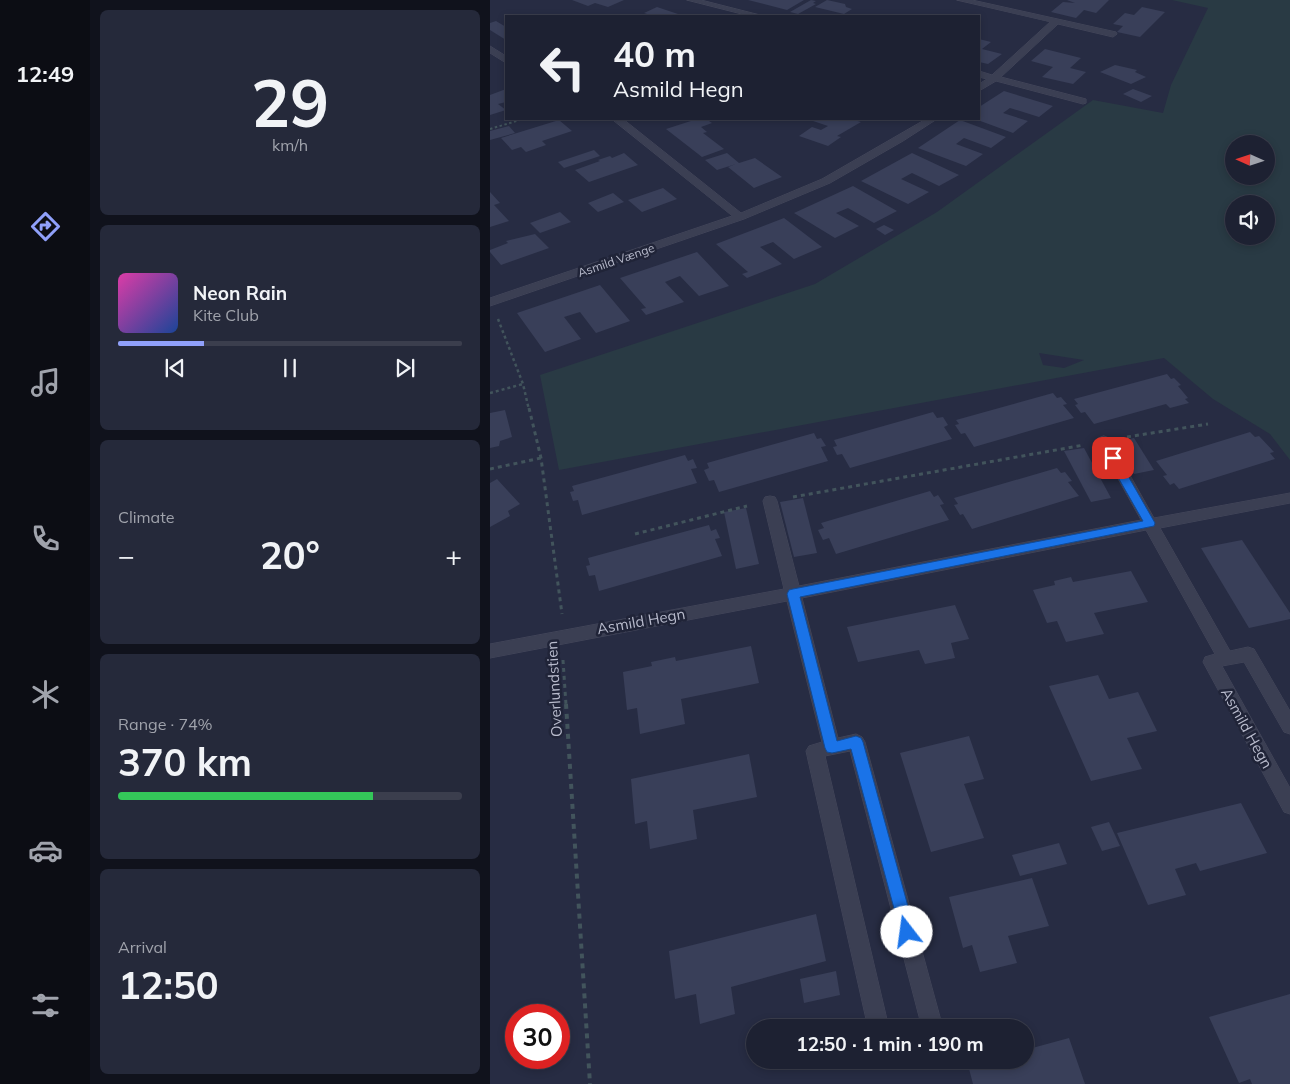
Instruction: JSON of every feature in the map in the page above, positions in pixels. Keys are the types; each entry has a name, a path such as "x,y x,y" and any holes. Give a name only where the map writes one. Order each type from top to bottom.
{"street":[{"path":"691,0 756,15"},
{"path":"962,0 1113,34"},
{"path":"980,87 994,78 1057,22"},
{"path":"490,48 505,59"},
{"path":"980,74 1083,101"},
{"path":"618,120 740,217"},
{"name":"Asmild Vænge","path":"490,301 740,217 826,181 930,120"},
{"path":"1104,441 1226,659 1248,654 1290,727"},
{"name":"Asmild Hegn","path":"490,651 793,594 1150,523 1290,498"},
{"path":"770,500 832,748"},
{"name":"Asmild Hegn","path":"1226,659 1211,662 1290,806"},
{"path":"877,1019 815,751 856,742 931,1019"}],"path":[{"path":"490,129 520,120"},
{"name":"Overlundstien","path":"490,301 523,384 541,458 562,603 562,636 590,1084"},
{"path":"490,393 523,384"},
{"path":"635,534 770,500 1208,424"},
{"path":"490,469 541,458"}],"shaded area":[{"path":"1172,0 1290,0 1290,460 1270,434 1213,399 1164,358 559,470 540,375 815,284 937,212 1093,100 1163,113 1171,85 1208,8","holes":["1039,353 1084,360 1064,368 1043,365"]}],"building":[{"path":"572,0 624,0 608,7 595,3 588,6"},
{"path":"748,0 804,0 787,10"},
{"path":"811,0 816,1 813,3 816,4 798,14 790,12"},
{"path":"827,0 845,4 846,7 852,9 844,14 815,7"},
{"path":"1067,0 1109,0 1096,13 1084,10 1076,18 1051,12 1063,2 1075,3"},
{"path":"657,7 678,14 644,15 647,14 644,13"},
{"path":"1142,7 1165,12 1140,37 1117,32 1123,26 1113,24 1125,13 1134,15"},
{"path":"496,21 505,26 505,39 490,30 490,23"},
{"path":"980,39 991,42 982,49 1002,54 988,64 980,62"},
{"path":"1045,49 1081,58 1070,68 1086,72 1073,84 1042,77 1053,67 1031,61"},
{"path":"1115,65 1137,70 1135,72 1146,77 1131,84 1100,72"},
{"path":"505,89 505,102 498,104 505,110 490,115 490,95"},
{"path":"1133,89 1152,96 1141,102 1123,94"},
{"path":"1004,91 1053,106 1039,117 1010,108 1003,113 1028,121 1013,133 978,120 980,120 980,106"},
{"path":"559,120 572,131 542,141 546,145 526,152 521,147 512,150 501,138"},
{"path":"694,120 708,120 712,123 701,127 707,132 703,133 724,149 702,157 666,129"},
{"path":"854,120 861,122 837,136 841,137 828,146 799,136 812,127 821,130 828,126 813,121"},
{"path":"960,120 1006,137 991,148 964,138 956,144 983,154 966,166 918,148"},
{"path":"509,126 515,133 490,140 490,131"},
{"path":"594,150 600,156 564,168 558,162"},
{"path":"624,153 638,165 589,182 575,170 600,161 598,160 610,156 612,158"},
{"path":"727,153 739,163 755,158 782,177 754,188 728,167 736,164 717,170 705,160"},
{"path":"912,153 959,175 939,186 912,173 901,179 929,192 908,204 861,181"},
{"path":"853,186 897,211 874,223 848,208 836,213 859,226 835,238 794,213"},
{"path":"663,188 677,199 642,212 628,200"},
{"path":"490,192 500,203 494,205 509,221 490,227"},
{"path":"613,193 624,202 598,212 588,203"},
{"path":"560,212 571,222 540,233 530,223"},
{"path":"784,218 822,247 794,259 773,242 760,247 782,264 747,278 742,274 748,272 716,244"},
{"path":"884,225 894,230 885,235 876,229"},
{"path":"535,234 549,248 501,265 490,252 490,250 508,243 506,241"},
{"path":"697,252 729,286 699,296 680,276 665,282 684,302 646,315 641,309 646,308 620,278"},
{"path":"600,285 630,321 596,333 580,312 564,317 581,339 545,352 517,313"},
{"path":"1167,374 1181,385 1178,386 1188,398 1185,399 1189,403 1170,408 1166,404 1094,424 1085,412 1081,413 1075,405 1078,404 1074,399"},
{"path":"1053,393 1057,398 1061,397 1067,404 1063,405 1074,418 974,447 965,433 961,434 955,425 959,424 956,420"},
{"path":"505,410 512,437 500,441 499,446 490,448 490,413"},
{"path":"933,412 937,418 943,417 948,425 944,427 952,439 850,468 842,454 837,455 833,447 837,446 834,440"},
{"path":"1250,432 1255,437 1259,436 1274,452 1270,453 1275,459 1179,489 1174,483 1170,485 1163,476 1167,475 1156,461"},
{"path":"814,433 817,439 821,438 826,446 821,447 828,461 719,492 714,480 709,481 704,470 709,468 707,463"},
{"path":"1134,438 1154,470 1134,474 1115,442"},
{"path":"1084,448 1111,498 1091,502 1064,451"},
{"path":"685,455 688,461 693,459 697,468 691,469 697,483 582,515 578,500 573,501 570,492 574,491 572,486"},
{"path":"1057,468 1061,473 1065,472 1072,481 1068,482 1079,496 972,529 963,514 960,515 954,505 958,504 954,498"},
{"path":"497,479 520,504 508,511 510,516 490,527 490,483"},
{"path":"930,491 934,497 938,495 944,504 940,505 949,520 836,554 829,538 823,540 818,530 824,528 821,523"},
{"path":"803,498 817,553 794,557 780,502"},
{"path":"746,508 759,564 736,569 724,512"},
{"path":"709,525 711,531 716,529 720,538 715,539 722,556 599,591 595,575 589,576 586,566 590,565 588,558"},
{"path":"1242,540 1290,613 1290,619 1249,628 1201,548"},
{"path":"1131,571 1148,602 1094,613 1104,634 1066,642 1057,621 1047,623 1033,590 1055,585 1054,581 1071,577 1073,582"},
{"path":"955,605 969,639 951,643 955,658 925,664 919,650 858,662 847,627"},
{"path":"751,646 759,683 681,699 685,724 640,734 637,708 627,710 623,672 652,666 651,662 675,657 676,661"},
{"path":"1098,675 1109,699 1138,692 1157,731 1127,738 1142,769 1091,781 1049,686"},
{"path":"969,736 984,779 964,784 984,838 931,852 900,753"},
{"path":"749,754 757,797 693,810 697,839 650,849 647,821 635,824 631,779"},
{"path":"1241,803 1267,853 1200,871 1196,863 1175,869 1186,895 1148,905 1117,833"},
{"path":"1109,822 1120,846 1102,851 1091,827"},
{"path":"1059,843 1067,864 1020,876 1012,855"},
{"path":"1032,878 1049,926 1008,936 1017,963 980,972 972,945 963,948 949,897"},
{"path":"816,914 826,961 731,987 735,1014 700,1024 696,994 675,999 669,951"},
{"path":"836,971 840,995 804,1003 800,979"},
{"path":"1290,994 1290,1084 1252,1084 1250,1079 1239,1083 1209,1017"},
{"path":"1069,1038 1085,1084 973,1084 969,1069 1034,1069 1034,1048"}],"route":[{"path":"907,932 856,742 832,748 793,594 1150,523 1113,458"}]}
